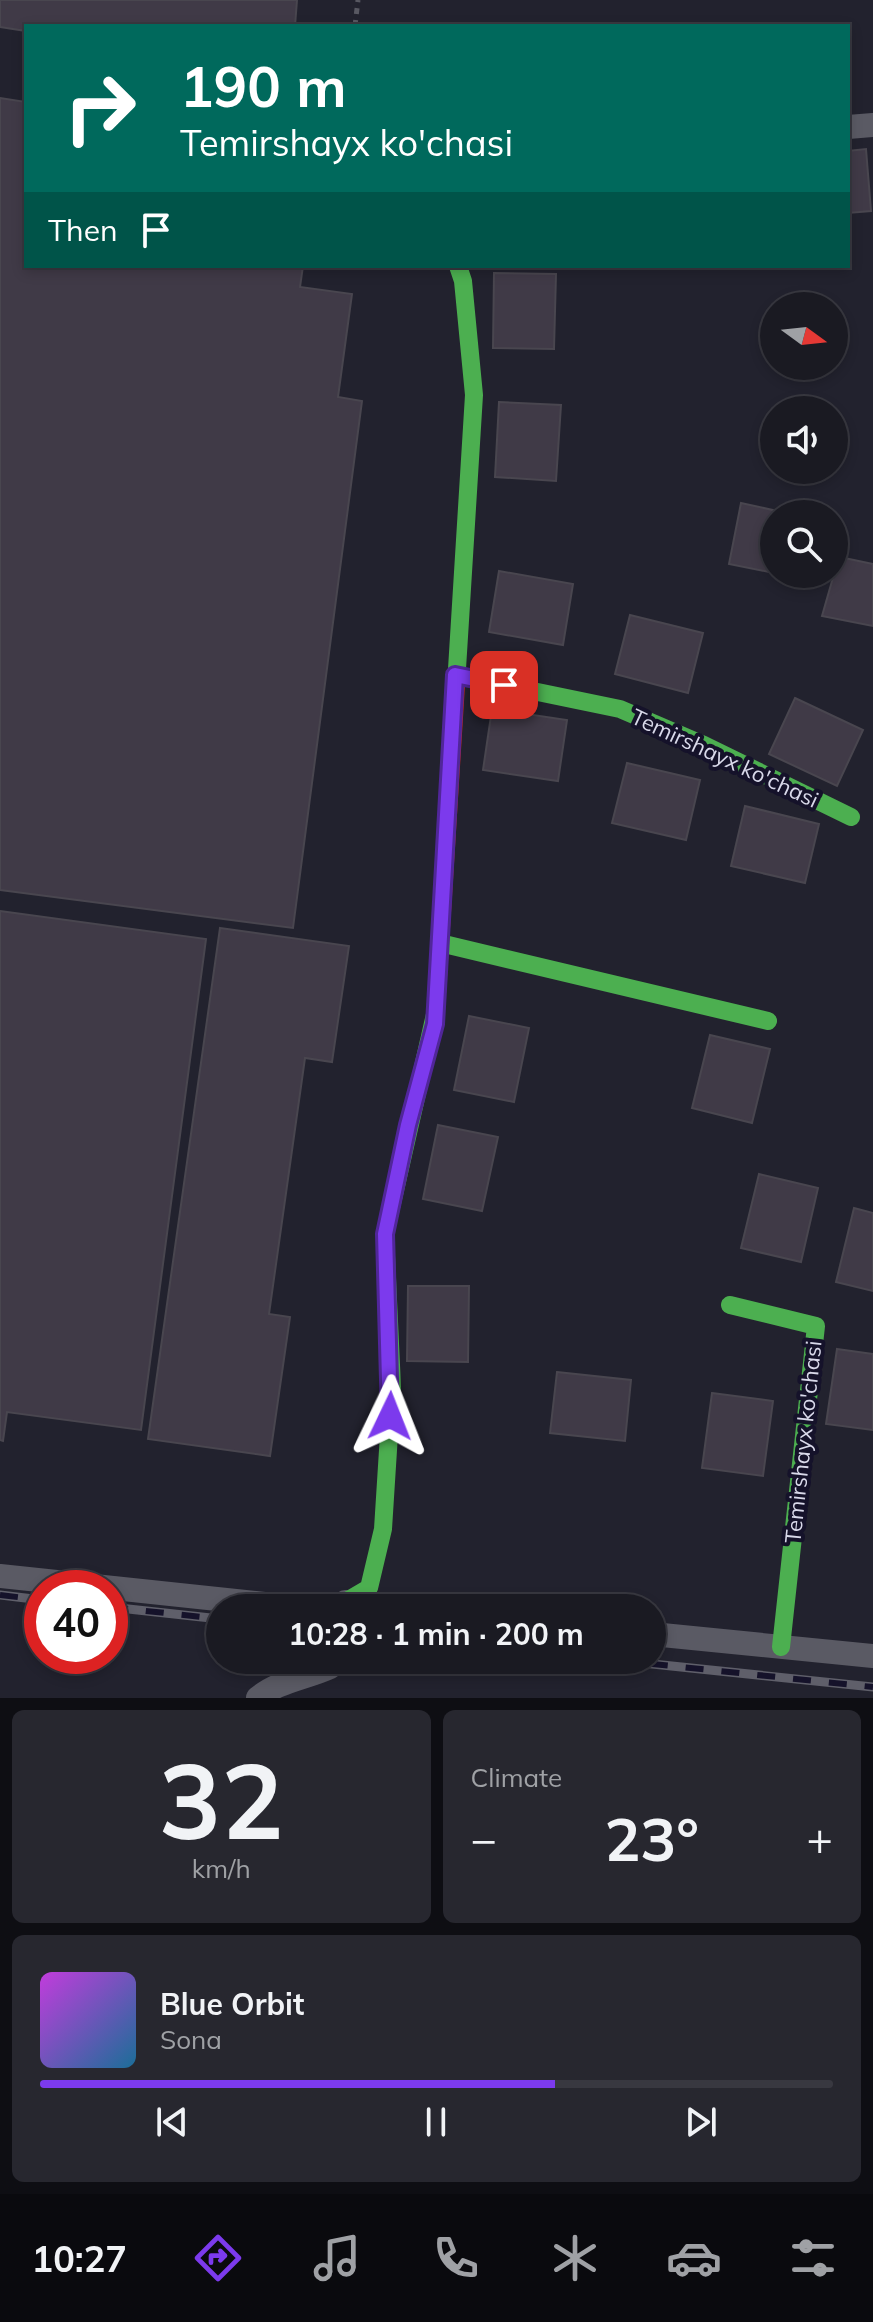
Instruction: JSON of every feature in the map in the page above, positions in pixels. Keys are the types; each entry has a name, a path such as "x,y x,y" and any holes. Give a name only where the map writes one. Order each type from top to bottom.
{"street":[{"path":"850,127 873,125"},
{"path":"360,1594 369,1588 383,1529 392,1387 385,1234 408,1125 435,1024 474,395 463,281 459,268"},
{"name":"Temirshayx ko'chasi","path":"455,675 620,709 704,745 851,817"},
{"path":"440,943 768,1021"},
{"name":"Temirshayx ko'chasi","path":"730,1305 816,1326 781,1647"},
{"path":"0,1576 206,1598"},
{"path":"666,1635 873,1656"},
{"path":"258,1698 272,1686 315,1674"}],"path":[{"path":"355,24 358,0"}],"building":[{"path":"0,0 297,0 295,24 24,24 24,31 0,27"},
{"path":"0,98 24,102 24,268 303,268 300,287 352,294 338,397 362,401 293,928 0,890"},
{"path":"866,149 871,211 850,213 850,151"},
{"path":"494,273 556,274 554,349 493,348"},
{"path":"499,402 561,405 556,481 495,477"},
{"path":"741,503 760,507 760,570 729,564"},
{"path":"848,559 873,564 873,626 822,616 830,588 848,588"},
{"path":"499,571 573,584 563,645 489,632"},
{"path":"630,615 703,633 688,693 615,674"},
{"path":"795,698 863,730 837,786 769,754"},
{"path":"492,709 567,720 558,781 483,770"},
{"path":"627,763 700,780 686,840 612,823"},
{"path":"745,806 819,824 805,883 731,866"},
{"path":"0,911 206,939 141,1430 7,1412 3,1441 0,1440"},
{"path":"220,928 349,946 332,1062 305,1058 269,1314 290,1317 270,1456 148,1439"},
{"path":"469,1016 529,1028 514,1102 454,1090"},
{"path":"710,1035 770,1049 752,1123 692,1108"},
{"path":"438,1125 498,1137 482,1211 423,1199"},
{"path":"759,1174 818,1188 801,1262 741,1248"},
{"path":"854,1208 873,1213 873,1291 836,1282"},
{"path":"408,1286 469,1286 468,1362 407,1361"},
{"path":"837,1349 873,1354 873,1430 826,1424"},
{"path":"557,1372 631,1380 625,1441 550,1433"},
{"path":"712,1393 773,1401 763,1476 702,1468"}],"railway":[{"path":"0,1595 24,1598"},
{"path":"128,1609 206,1617"},
{"path":"666,1665 873,1687"}],"traffic: fast":[{"path":"456,685 474,395 463,281 459,268"},
{"path":"455,675 620,709 704,745 851,817"},
{"path":"440,943 768,1021"},
{"path":"359,1594 369,1588 383,1529 392,1387 385,1234 436,1010"},
{"path":"730,1305 816,1326 781,1647"}],"traffic: jam":[{"path":"436,1010 456,685"}],"route":[{"path":"390,1416 392,1387 385,1234 408,1125 435,1024 455,675 504,685"}]}
